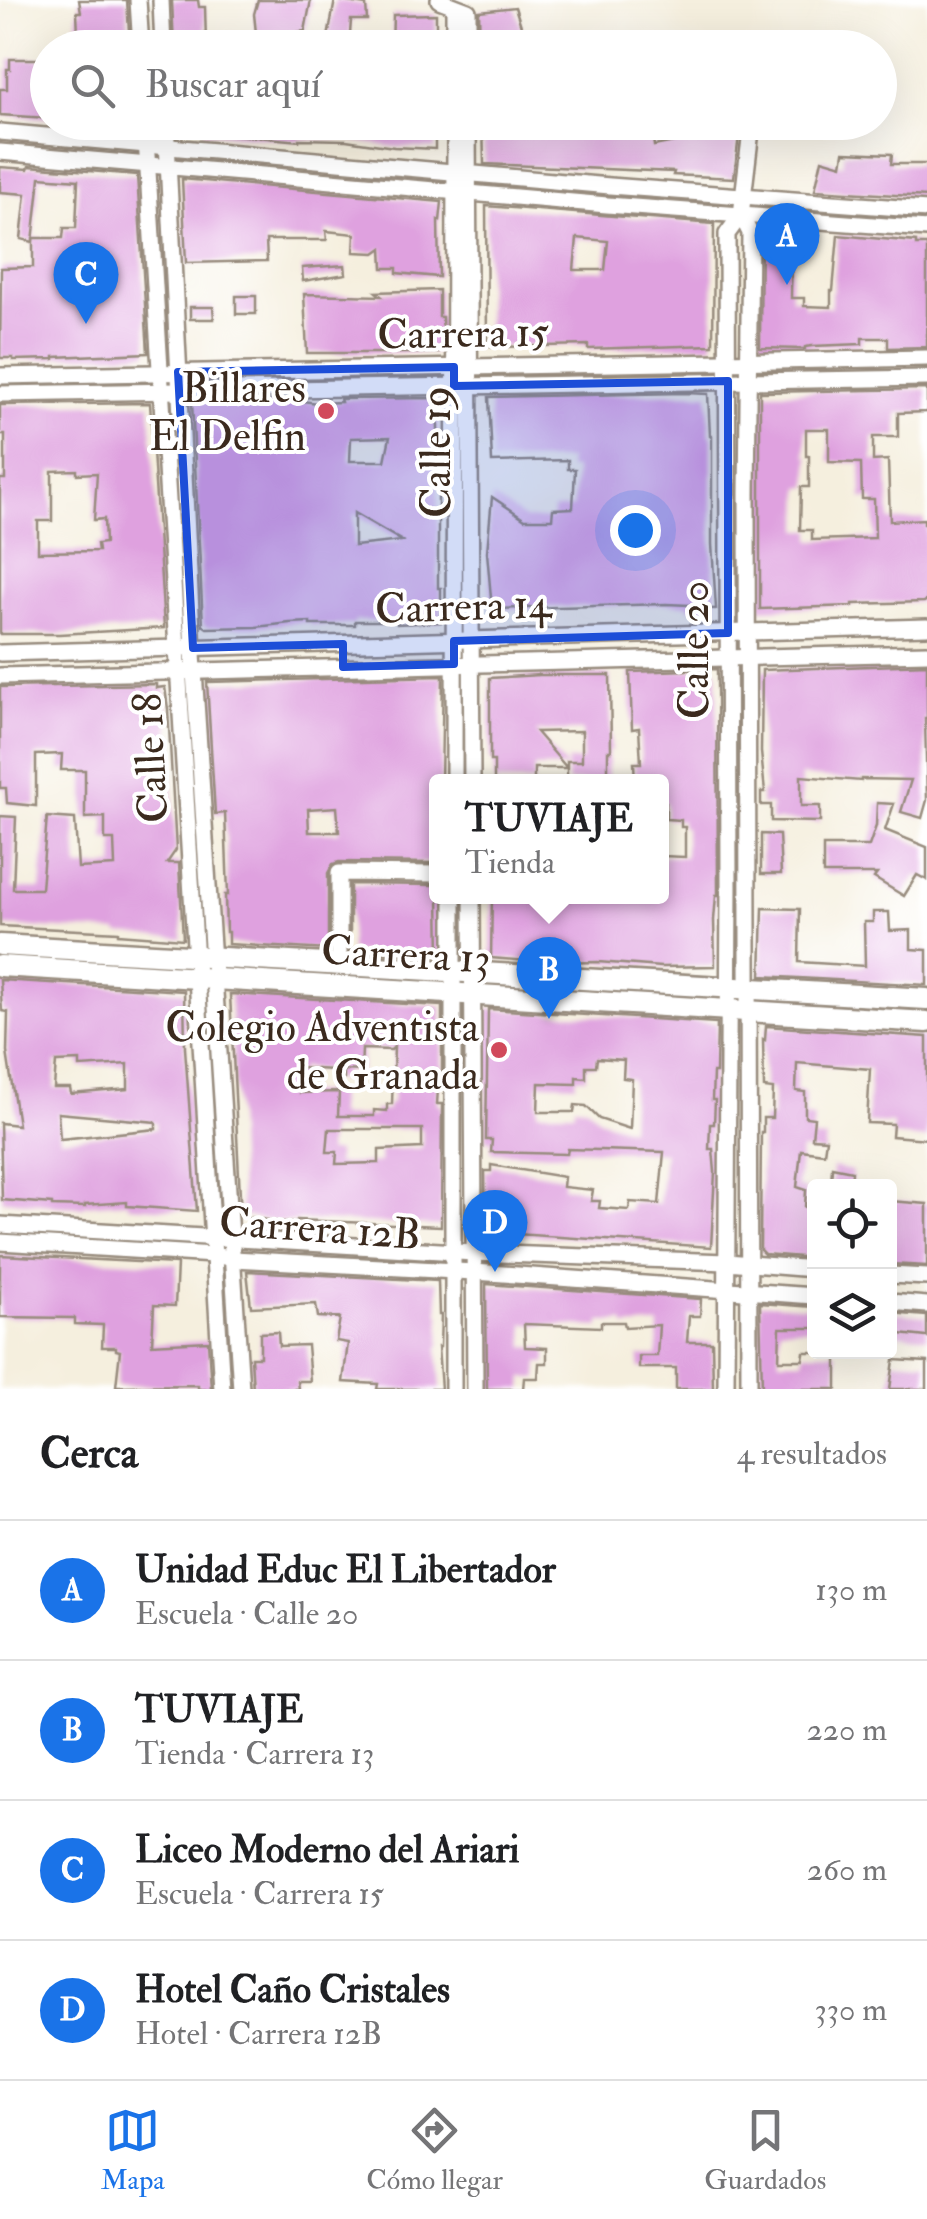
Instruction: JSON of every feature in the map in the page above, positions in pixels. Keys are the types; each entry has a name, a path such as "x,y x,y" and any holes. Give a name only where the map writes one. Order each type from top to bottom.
{"main road":[{"name":"Carrera 13","path":"0,945 463,994 927,1022"},
{"name":"Carrera 13","path":"0,966 205,968 339,964 927,998"}],"street":[{"path":"138,0 140,30"},
{"path":"161,0 162,30"},
{"path":"454,5 462,30"},
{"path":"0,132 30,135"},
{"path":"90,140 927,210"},
{"name":"Calle 18","path":"146,140 160,372 185,648"},
{"name":"Calle 18","path":"167,140 181,391 186,671 205,968 241,1389"},
{"name":"Calle 19","path":"457,140 462,172"},
{"name":"Calle 19","path":"454,774 454,641 462,489 462,172 466,140"},
{"name":"Calle 20","path":"739,987 728,658 727,234 740,215 750,140"},
{"path":"0,152 927,229"},
{"path":"565,201 568,182"},
{"path":"606,205 610,186"},
{"name":"Calle 20","path":"740,215 750,233 749,657 739,987 750,1389"},
{"name":"Carrera 15","path":"0,376 927,358"},
{"path":"582,364 584,384"},
{"name":"Carrera 15","path":"0,394 927,378"},
{"name":"Calle 19","path":"462,489 471,640 472,774"},
{"path":"728,492 748,493"},
{"name":"Carrera 14","path":"0,654 927,627"},
{"path":"342,644 344,667"},
{"path":"234,647 236,670"},
{"name":"Carrera 14","path":"0,676 927,653"},
{"path":"339,964 339,873 429,874"},
{"path":"454,904 463,972"},
{"path":"452,1389 453,1149 463,972 471,904"},
{"name":"Calle 18","path":"205,968 212,1236 222,1389"},
{"path":"463,994 474,1146 475,1389"},
{"name":"Calle 20","path":"726,1389 726,1291 739,1011"},
{"path":"453,1149 474,1146"},
{"name":"Carrera 12B","path":"0,1224 807,1268"},
{"name":"Carrera 12B","path":"0,1242 807,1295"},
{"path":"897,1275 927,1277"},
{"path":"897,1303 927,1305"},
{"path":"453,1343 475,1340"}],"highlighted area":[{"path":"454,367 454,386 728,381 728,633 454,641 454,664 343,667 343,644 193,648 178,372"}],"building":[{"path":"79,0 127,0 129,30 78,30 77,12 81,12"},
{"path":"172,0 198,0 199,7 205,7 206,30 173,30"},
{"path":"258,0 311,0 305,30 256,30"},
{"path":"335,0 366,5 367,20 351,20 350,30 329,30"},
{"path":"515,7 522,30 480,30 479,11"},
{"path":"436,14 436,30 393,30 393,15"},
{"path":"10,59 30,59 30,117 0,115 0,89 7,89"},
{"path":"346,140 435,140 435,149"},
{"path":"483,140 653,140 654,146 679,140 738,140 734,178 484,164"},
{"path":"844,152 892,154 891,164 927,164 927,197 815,190 822,159 842,165"},
{"path":"0,167 137,175 148,353 0,358 1,268 33,267 33,242 21,239 26,194 0,192","holes":["40,177 78,180 76,228 64,228 63,238 33,238"]},
{"path":"182,179 442,202 438,220 439,277 383,268 382,248 375,253 354,252 355,234 326,231 327,240 266,240 267,261 186,263"},
{"path":"486,206 714,224 713,345 588,349 588,345 491,347 487,343","holes":["577,238 608,241 605,270 574,270"]},
{"path":"761,229 792,232 791,298 804,298 804,306 831,307 838,235 927,245 927,347 888,348 888,338 862,338 862,344 760,348"},
{"path":"345,265 346,274 303,281 302,268"},
{"path":"439,290 443,343 438,353 307,353 304,294 381,296 376,292"},
{"path":"236,296 256,296 256,314 236,314"},
{"path":"190,307 213,307 214,319 190,319"},
{"path":"927,389 927,412 898,413 898,437 873,437 873,461 888,460 890,521 924,519 927,524 927,600 760,609 760,392","holes":["806,429 829,429 829,462 861,463 862,499 874,499 875,538 812,540 812,530 800,530 801,487 809,487"]},
{"path":"708,394 716,609 666,604 492,609 487,552 492,497 525,519 552,519 553,509 573,508 575,469 568,469 568,460 492,462 489,397"},
{"path":"437,398 439,460 434,460 434,483 438,483 441,622 310,622 207,628 203,625 192,402 317,403 341,402 340,399","holes":["390,437 385,461 350,461 351,438","354,513 402,541 354,546"]},
{"path":"150,403 164,628 0,634 0,479 5,479 5,435 0,435 0,405","holes":["77,470 77,474 97,473 94,520 104,519 105,543 97,544 98,551 38,552 38,521 52,521 52,471"]},
{"path":"927,664 927,800 922,818 901,812 911,780 801,776 801,806 820,806 820,822 771,821 771,805 761,805 761,792 765,792 761,752 762,670"},
{"path":"717,669 715,966 491,958 492,904 669,904 669,856 685,857 685,827 681,827 681,820 669,819 669,774 635,774 634,763 641,763 639,728 632,729 630,672"},
{"path":"610,675 608,774 567,774 567,768 534,768 534,774 494,774 494,761 490,761 490,678","holes":["582,731 582,761 567,761 567,768 536,732"]},
{"path":"443,676 441,774 429,774 429,863 333,864 328,873 328,950 228,944 225,813 215,814 207,682","holes":["337,807 339,832 309,832 308,809"]},
{"path":"156,684 156,688 165,687 168,709 176,850 167,863 179,863 183,939 0,926 0,816 16,817 13,889 41,889 47,817 75,819 78,868 115,866 114,840 105,840 105,817 85,818 85,770 61,770 62,754 36,755 36,806 7,803 6,788 0,788 0,687"},
{"path":"877,803 894,804 885,830 927,847 927,880 917,875 904,896 874,878 877,874 823,874 823,846 869,846 876,826"},
{"path":"761,834 779,835 781,874 761,874"},
{"path":"350,884 429,885 429,904 439,904 440,956 350,952"},
{"path":"763,908 800,909 799,962 865,966 864,922 873,922 873,912 889,912 890,931 911,930 911,949 927,950 927,985 761,976"},
{"path":"0,980 184,991 197,1211 127,1206 127,1202 85,1207 2,1200 0,1123 18,1125 7,1052 8,1012 2,1011","holes":["80,1061 80,1067 128,1064 128,1089 71,1094 70,1088 54,1088 56,1062","58,1113 156,1122 156,1129 60,1139"]},
{"path":"230,994 442,1006 442,1074 437,1104 442,1104 441,1226 280,1222 241,1216","holes":["394,1047 392,1104 387,1104 387,1111 374,1110 374,1116 338,1116 339,1092 300,1093 300,1068 333,1070 332,1079 344,1079 344,1070 361,1071 362,1049","329,1129 422,1129 422,1148 379,1150 379,1163 336,1164 337,1152 327,1152"]},
{"path":"488,1009 717,1023 714,1124 710,1124 709,1149 713,1149 715,1172 711,1247 486,1232 485,1171 491,1171 491,1165 564,1177 563,1187 593,1190 591,1201 600,1201 599,1208 629,1210 630,1202 659,1204 664,1152 491,1152 492,1140 486,1140","holes":["597,1058 624,1060 623,1078 632,1079 630,1129 599,1119 586,1106 575,1105 574,1112 538,1112 539,1083 576,1084 576,1077 586,1078 586,1066 596,1066"]},
{"path":"766,1026 927,1037 927,1139 892,1136 893,1124 867,1123 870,1069 797,1063 796,1091 805,1092 805,1117 814,1118 812,1138 826,1139 824,1153 801,1150 797,1187 806,1190 807,1257 764,1254 760,1250 761,1132 763,1118 772,1118 773,1089 764,1088"},
{"path":"832,1167 852,1171 851,1179 831,1179"},
{"path":"897,1202 927,1204 927,1266 897,1264"},
{"path":"0,1255 177,1264 175,1306 154,1305 152,1344 208,1341 211,1389 198,1389 198,1385 116,1386 120,1351 116,1347 102,1347 103,1325 75,1324 75,1318 0,1317"},
{"path":"247,1271 438,1281 441,1389 377,1389 378,1384 343,1382 348,1343 336,1341 340,1318 318,1317 316,1304 251,1307"},
{"path":"486,1284 701,1299 700,1316 689,1316 687,1342 712,1342 713,1389 676,1389 676,1368 639,1368 639,1356 657,1356 659,1325 625,1327 624,1322 601,1322 601,1327 524,1324 525,1347 547,1348 547,1363 539,1363 538,1378 524,1378 523,1389 487,1389"},
{"path":"760,1303 807,1306 807,1328 780,1328 779,1360 803,1360 804,1352 807,1359 837,1359 837,1389 762,1389"},
{"path":"897,1314 927,1316 927,1337 897,1334"},
{"path":"278,1332 279,1346 307,1345 310,1381 297,1381 298,1389 253,1389 251,1357 260,1357 260,1333"},
{"path":"894,1360 927,1362 927,1389 890,1389"}],"place":[{"name":"Unidad Educ El Libertador","path":"787,285"},
{"name":"Liceo Moderno del Ariari","path":"86,324"},
{"name":"Billares El Delfin","path":"326,411"},
{"name":"TUVIAJE","path":"549,1019"},
{"name":"Colegio Adventista de Granada","path":"499,1050"},
{"name":"Hotel Caño Cristales","path":"495,1272"}]}
